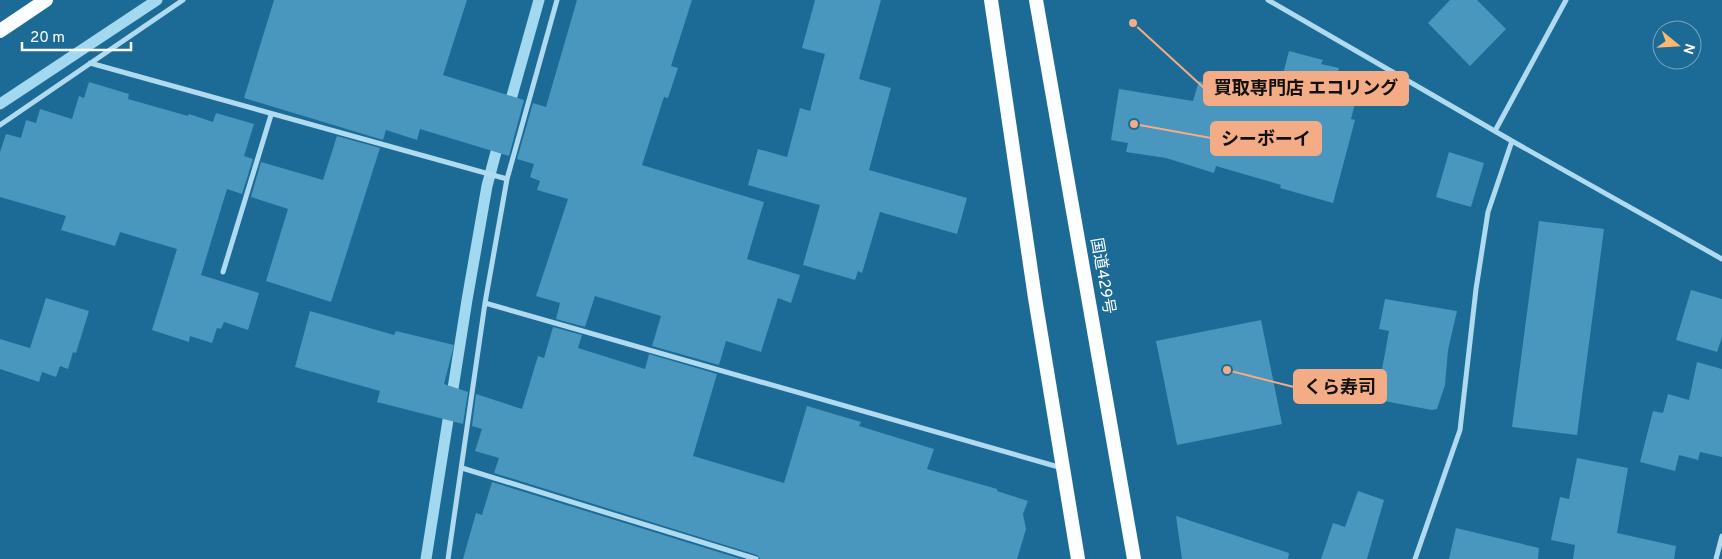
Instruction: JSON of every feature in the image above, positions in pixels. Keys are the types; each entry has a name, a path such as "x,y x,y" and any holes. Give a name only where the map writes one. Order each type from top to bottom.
{"highway":[{"path":"0,31 46,0"},
{"path":"991,0 1062,468 1078,559"},
{"name":"国道429号","path":"1036,0 1134,559"}],"street":[{"path":"0,125 182,0"},
{"path":"448,559 485,302 507,179 557,0"},
{"path":"1268,0 1494,131 1722,259"},
{"path":"1494,131 1566,0"},
{"path":"90,63 271,115 507,179"},
{"path":"223,272 271,115"},
{"path":"1415,559 1460,430 1476,289 1488,212 1512,141"},
{"path":"485,302 1062,468"},
{"path":"462,468 756,559"},
{"path":"1716,559 1722,536"}],"building":[{"path":"274,0 467,0 443,75 524,100 509,156 420,129 417,140 386,130 383,140 244,98"},
{"path":"577,0 692,0 671,66 678,68 668,98 664,97 642,165 764,202 747,259 800,275 791,303 778,298 761,352 726,341 719,365 652,346 661,316 595,296 585,327 556,319 560,303 536,296 568,199 537,190 540,181 530,177 534,164 517,159 533,103 546,107"},
{"path":"815,0 881,0 859,79 891,88 869,170 967,198 957,234 880,212 862,273 858,271 855,280 803,265 820,205 748,185 758,149 787,157 800,108 810,111 825,54 802,48"},
{"path":"1450,0 1477,0 1506,29 1470,66 1428,23"},
{"path":"1289,51 1323,60 1321,64 1339,68 1335,81 1359,88 1351,119 1355,120 1333,203 1280,188 1281,185 1216,166 1214,173 1166,158 1126,152 1128,143 1111,140 1119,89 1193,101 1199,81 1275,104"},
{"path":"89,82 129,94 128,99 188,116 189,114 213,122 216,113 254,124 244,156 253,159 242,194 227,189 201,275 259,293 248,330 224,322 221,329 217,328 212,343 190,336 189,342 152,330 177,249 120,232 115,246 61,230 66,216 0,197 0,152 6,134 21,138 26,120 36,123 40,109 72,119 79,96 84,98"},
{"path":"337,136 380,148 331,302 266,281 288,209 251,197 261,162 323,180"},
{"path":"1449,152 1484,163 1471,207 1436,197"},
{"path":"1539,221 1604,229 1577,435 1512,427"},
{"path":"1691,290 1722,299 1722,337 1717,352 1676,340"},
{"path":"46,298 89,311 76,353 73,352 68,369 60,366 56,377 42,372 39,382 0,369 0,339 30,348"},
{"path":"1385,299 1457,311 1448,350 1445,385 1437,409 1432,410 1384,401 1387,392 1378,391 1389,331 1379,329"},
{"path":"310,311 394,335 396,331 454,345 444,384 468,392 463,424 377,402 380,391 295,367"},
{"path":"1261,320 1282,424 1177,445 1156,341"},
{"path":"553,327 582,335 578,348 645,369 649,354 717,374 693,456 784,483 807,406 861,422 859,426 934,449 927,469 997,489 997,491 1028,501 1023,514 1026,529 1017,559 760,559 757,555 494,473 499,458 475,451 482,429 472,426 476,394 522,409 538,356 544,358"},
{"path":"1697,362 1722,369 1722,457 1700,452 1698,460 1679,455 1675,471 1640,462 1653,411 1663,413 1668,394 1689,400"},
{"path":"1577,458 1628,468 1617,533 1676,546 1674,559 1573,559 1575,545 1551,540 1560,497 1569,499"},
{"path":"492,482 741,559 463,559 476,513 482,515"},
{"path":"1358,491 1384,500 1367,559 1321,559 1333,523 1345,527"},
{"path":"1176,516 1289,553 1288,559 1182,559"},
{"path":"1456,528 1539,548 1538,559 1449,559"}],"waterway":[{"path":"0,104 157,0"},
{"path":"508,110 539,0"},
{"path":"426,559 467,300 487,186 500,137"}],"place":[{"name":"買取専門店 エコリング","path":"1133,23"},
{"name":"シーボーイ","path":"1134,124"},
{"name":"くら寿司","path":"1227,370"}]}
